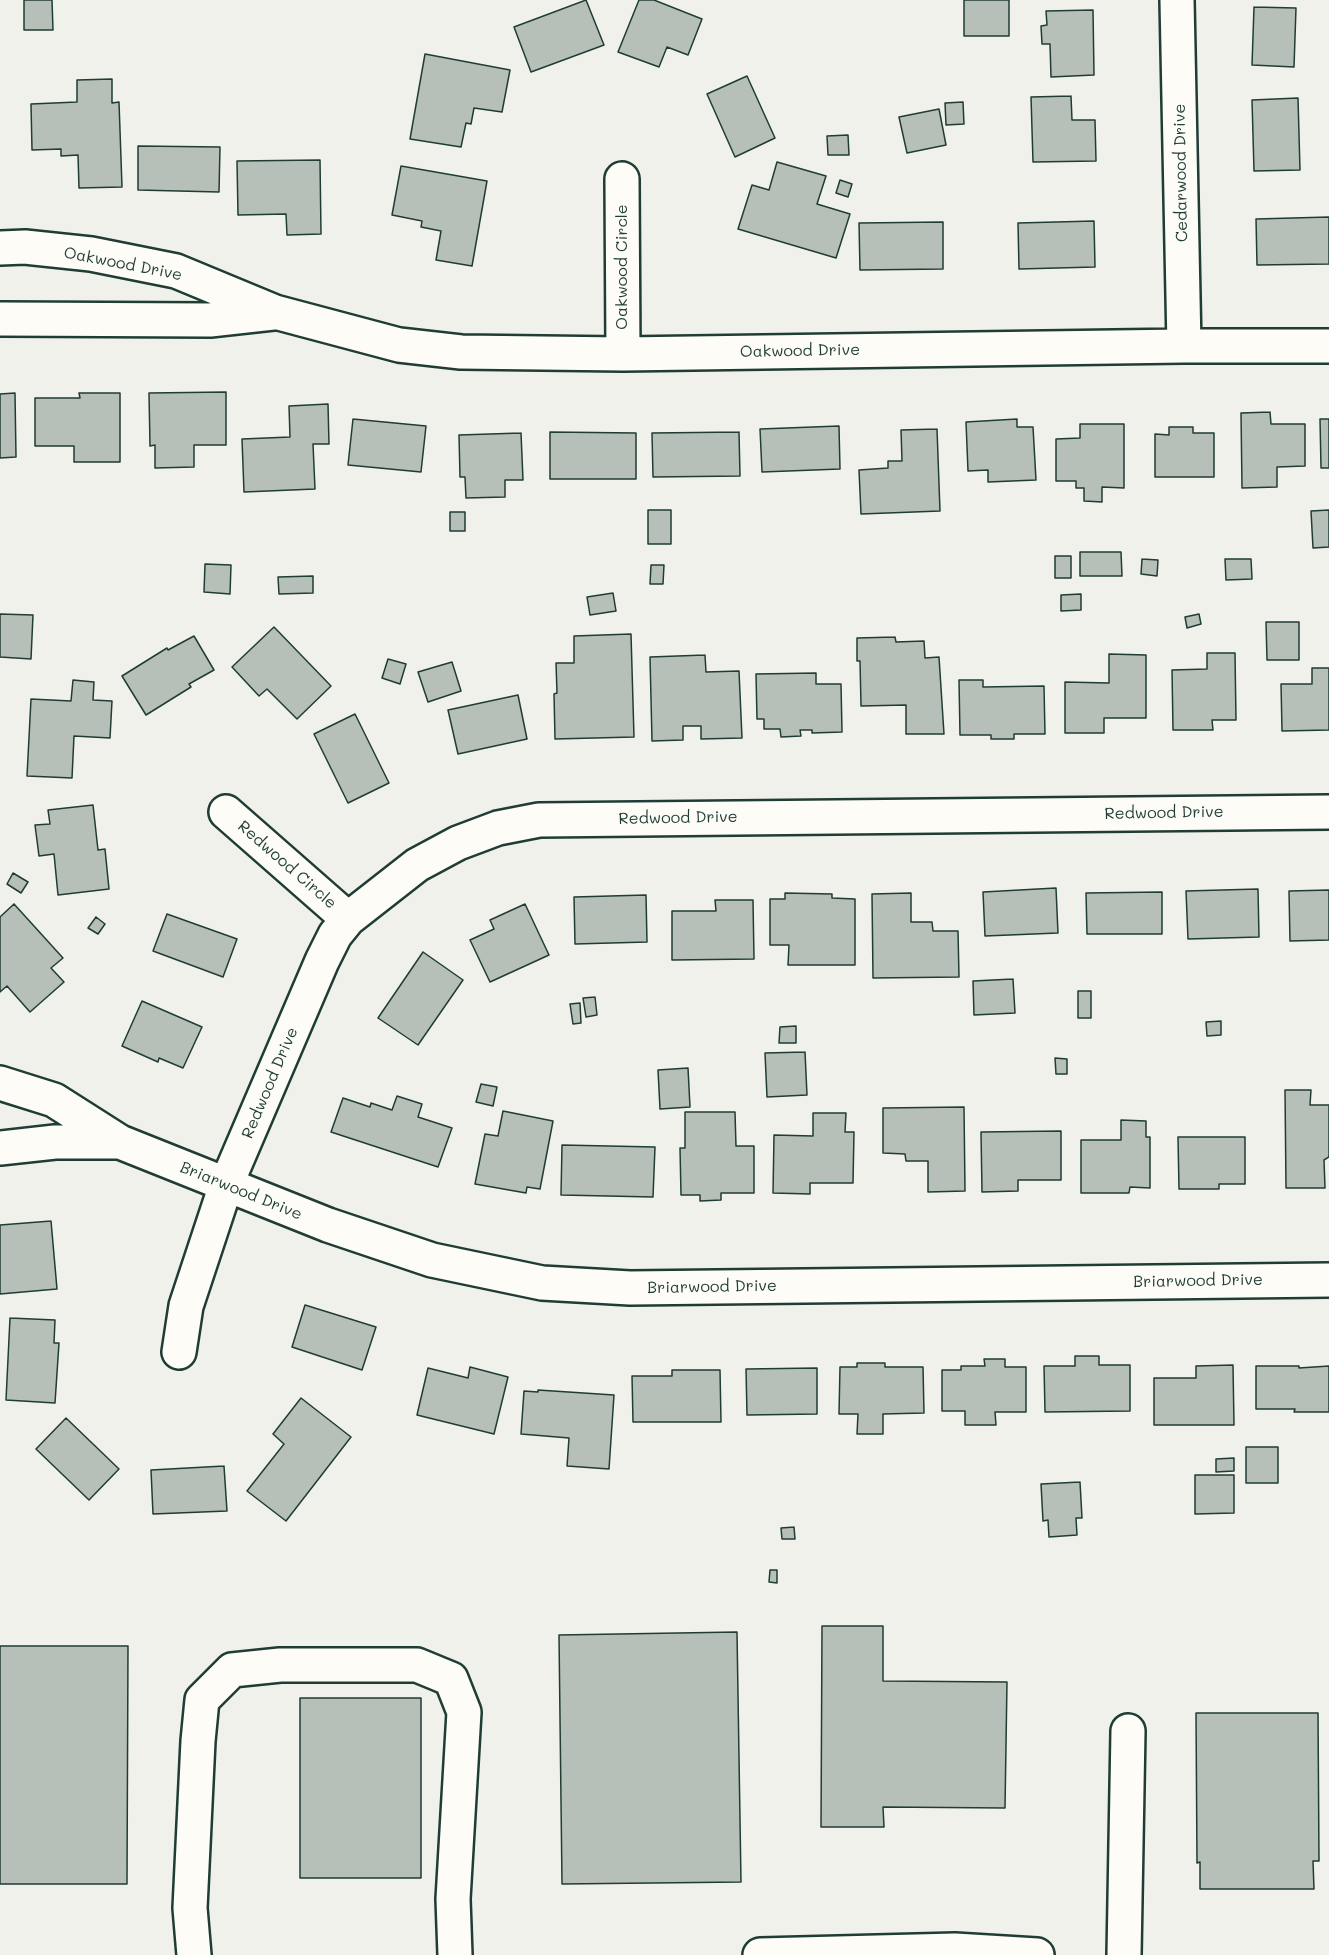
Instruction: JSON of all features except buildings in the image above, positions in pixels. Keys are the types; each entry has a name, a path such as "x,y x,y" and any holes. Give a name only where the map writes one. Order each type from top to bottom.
{"street":[{"name":"Cedarwood Drive","path":"1177,0 1185,345"},
{"name":"Oakwood Circle","path":"622,179 623,354"},
{"name":"Oakwood Drive","path":"0,248 25,247 91,254 176,271 275,312 399,345 461,352 623,354 1185,345 1329,346"},
{"name":"Oakwood Drive","path":"0,319 210,320 275,312"},
{"name":"Redwood Circle","path":"226,812 348,919"},
{"name":"Redwood Drive","path":"179,1352 186,1306 226,1185 322,961 336,935 348,919 417,865 458,843 498,828 539,820 1329,812"},
{"name":"Briarwood Drive","path":"0,1083 54,1100 120,1143 328,1226 432,1260 542,1283 630,1288 1329,1280"},
{"name":"Briarwood Drive","path":"0,1148 55,1142 120,1143"},
{"path":"194,1955 190,1908 202,1700 232,1670 280,1665 417,1665 451,1679 464,1712 453,1899 455,1955"},
{"path":"1124,1955 1128,1731"},
{"path":"760,1955 955,1950 1037,1955"}]}
